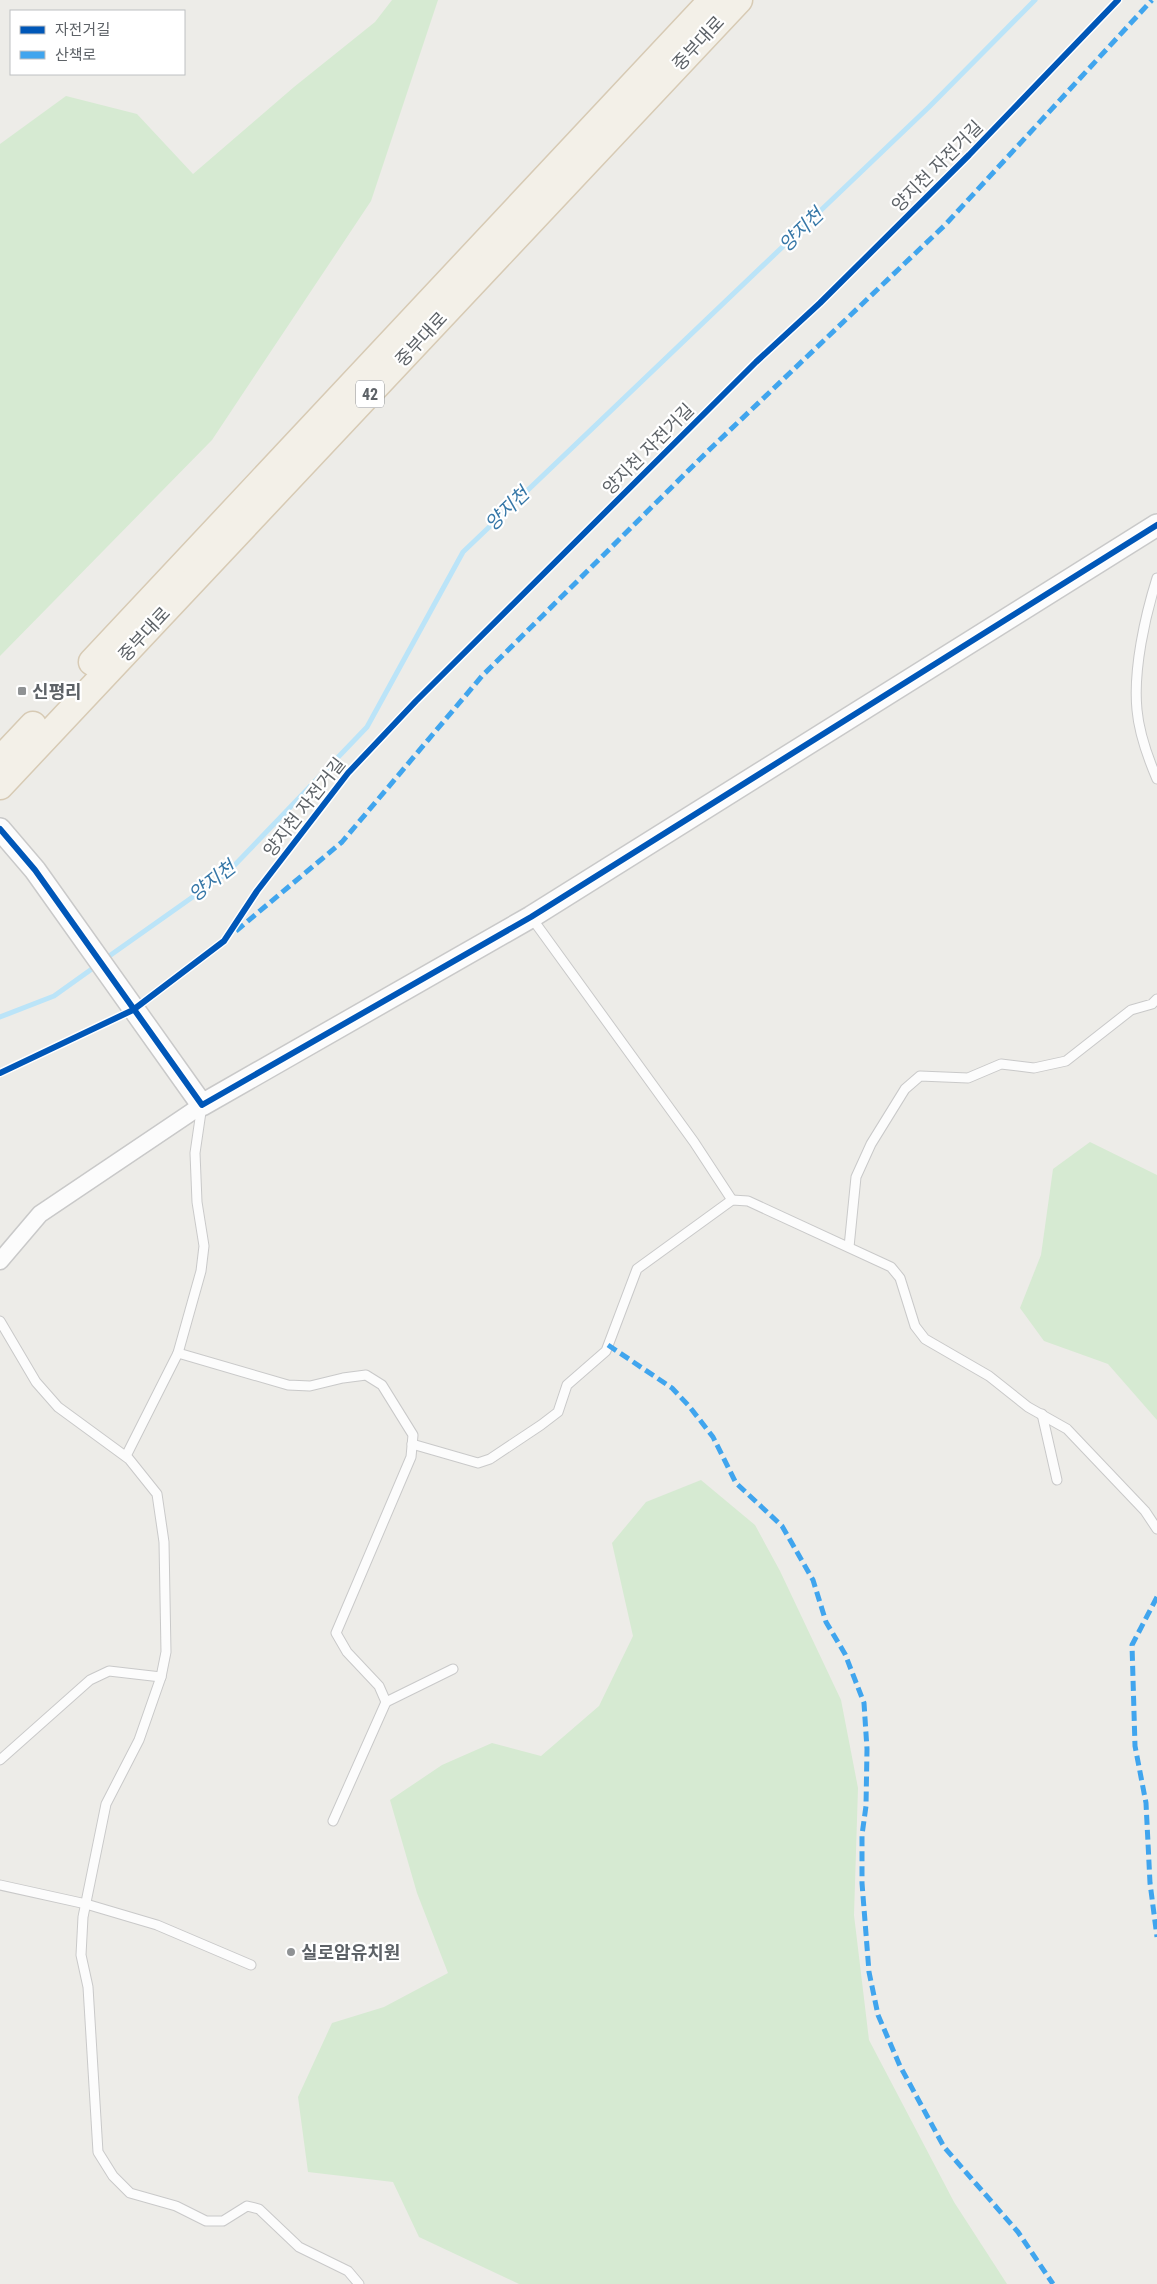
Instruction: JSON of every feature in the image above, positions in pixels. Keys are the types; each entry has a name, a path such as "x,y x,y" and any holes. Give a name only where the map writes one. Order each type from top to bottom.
{"main road":[{"name":"중부대로","path":"0,760 712,0"},
{"name":"중부대로","path":"0,786 739,0"}],"street":[{"path":"0,1261 40,1214 202,1105 530,917 1157,525"},
{"path":"0,829 35,870 202,1105"}],"lane":[{"path":"1157,578 1138,658 1136,710 1149,762 1157,779"},
{"path":"530,917 694,1142 732,1200"},
{"path":"849,1247 856,1177 871,1144 905,1089 920,1076 968,1078 1001,1064 1034,1068 1066,1060 1131,1010 1152,1004 1157,999"},
{"path":"126,1456 178,1353 201,1271 204,1246 197,1202 195,1153 202,1105"},
{"path":"412,1444 478,1463 490,1459 541,1425 558,1412 567,1385 606,1351 637,1269 732,1200 748,1201 891,1267 900,1278 915,1326 925,1339 990,1376 1028,1407 1067,1429 1145,1511 1157,1529"},
{"path":"0,1321 36,1382 58,1407 126,1456 157,1494 164,1551 166,1652 161,1677 139,1740 106,1804 86,1904 81,1955 88,1988 98,2152 113,2176 130,2193 176,2206 206,2221 223,2222 247,2206 258,2209 299,2248 348,2270 359,2284"},
{"path":"178,1353 288,1385 310,1386 343,1378 366,1376 382,1385 413,1435 411,1457 336,1633 347,1652 379,1686 386,1702"},
{"path":"1042,1414 1057,1480"},
{"path":"332,1821 386,1702 453,1669"},
{"path":"0,1760 90,1680 109,1671 161,1677"},
{"path":"0,1884 86,1904 157,1925 250,1965"}],"green space":[{"path":"392,0 438,0 371,201 212,440 0,656 0,144 66,96 137,114 193,174 294,87 375,22"},
{"path":"1090,1142 1157,1175 1157,1420 1108,1364 1044,1341 1020,1308 1041,1255 1053,1169"},
{"path":"701,1480 755,1525 780,1571 841,1700 858,1788 854,1915 869,2040 954,2202 1007,2284 519,2284 419,2237 393,2182 308,2172 298,2097 332,2023 384,2007 448,1973 417,1893 390,1800 442,1765 492,1743 541,1756 599,1706 633,1636 612,1543 646,1502"}],"waterway":[{"name":"양지천","path":"105,959 228,872 367,727 463,552 929,107 1035,0"},
{"name":"양지천","path":"0,1017 54,996 96,966"}],"marked path":[{"path":"236,931 342,842 482,676 708,451 945,225 1152,0"},
{"path":"608,1345 672,1388 689,1406 713,1437 736,1483 782,1526 813,1580 826,1622 845,1654 864,1703 867,1749 866,1806 862,1835 862,1883 869,1972 878,2015 900,2066 944,2147 1018,2232 1053,2284"},
{"path":"1157,1597 1132,1645 1135,1746 1146,1803 1150,1883 1157,1937"}],"cycle path":[{"name":"양지천 자전거길","path":"0,1073 133,1010 224,941 257,891 348,773 416,701 756,362 820,303 969,155 1118,0"},
{"path":"0,829 35,870 202,1105 531,917 1157,525"}],"place":[{"name":"신평리","path":"22,691"},
{"name":"실로암유치원","path":"291,1952"}]}
